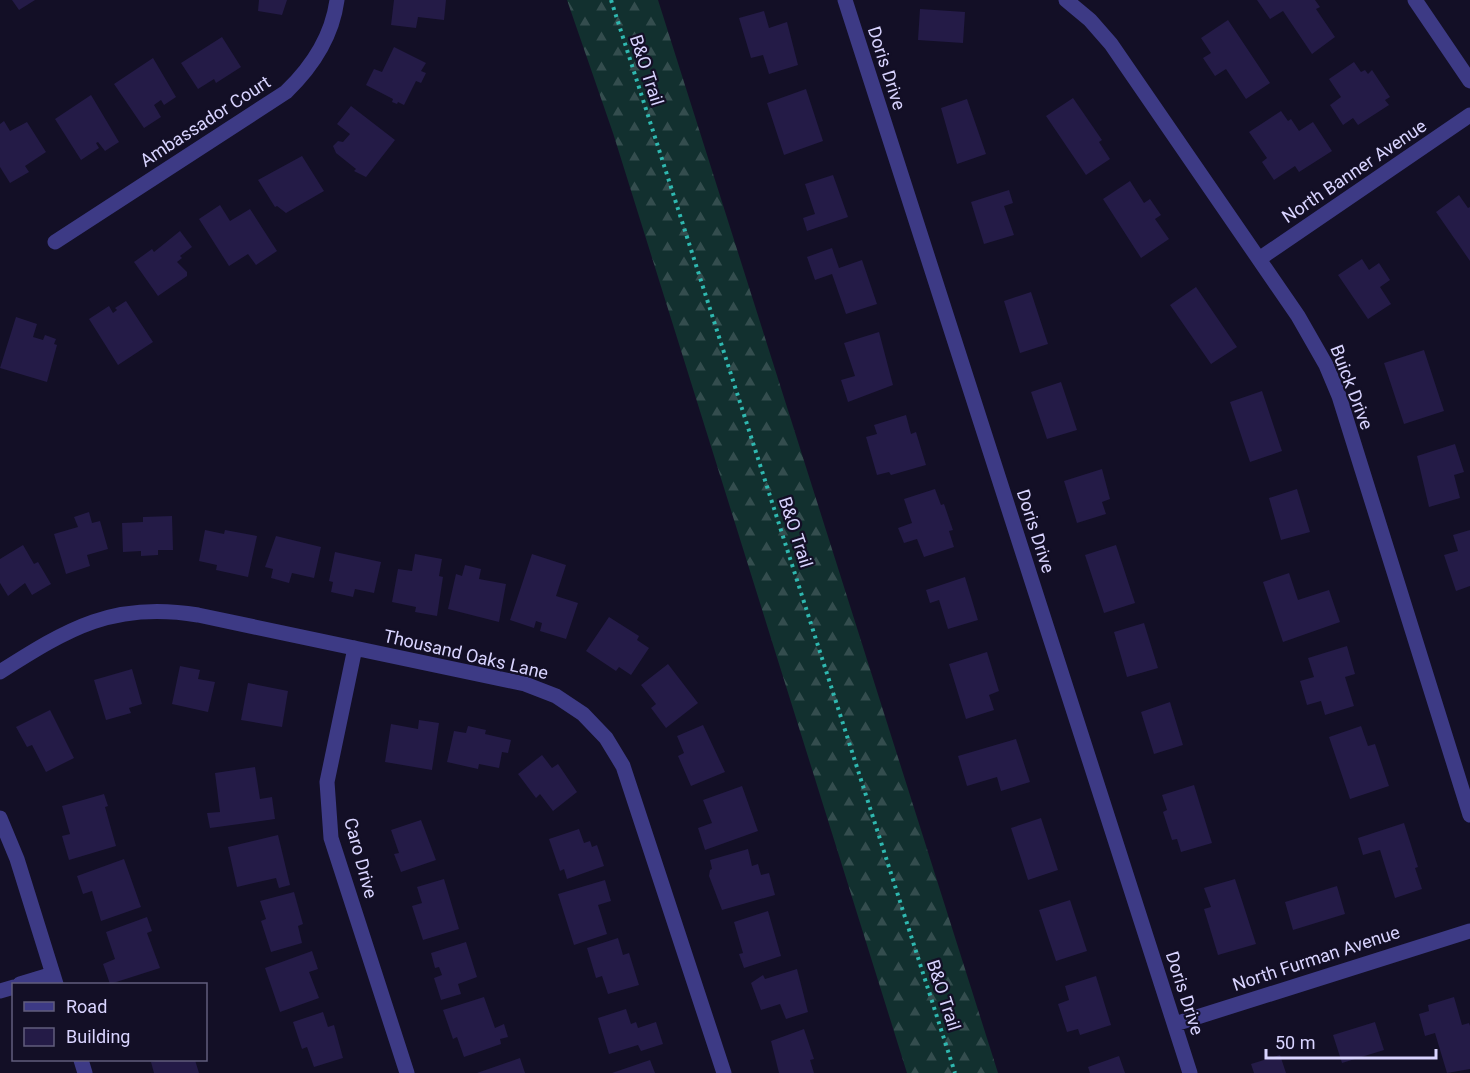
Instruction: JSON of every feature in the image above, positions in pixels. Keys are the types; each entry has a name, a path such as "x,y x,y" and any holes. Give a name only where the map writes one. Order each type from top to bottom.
{"street":[{"name":"Ambassador Court","path":"55,242 285,92 300,78 320,51 332,22 337,0"},
{"name":"Doris Drive","path":"845,0 1190,1073"},
{"name":"Buick Drive","path":"1066,0 1090,20 1111,44 1316,345 1339,396 1470,815"},
{"path":"1415,0 1470,81"},
{"name":"North Banner Avenue","path":"1259,259 1470,115"},
{"name":"Thousand Oaks Lane","path":"0,672 72,629 102,618 134,612 187,613 525,684 556,696 592,721 617,757 631,786 724,1073"},
{"name":"Caro Drive","path":"354,648 329,766 327,798 331,838 407,1073"},
{"path":"0,818 17,859 55,979 27,983"},
{"name":"North Furman Avenue","path":"1174,1024 1470,931"}],"path":[{"name":"B&O Trail","path":"611,0 955,1073"}],"green space":[{"path":"567,0 658,0 998,1073 907,1073 613,133"}],"building":[{"path":"12,0 35,0 19,10"},
{"path":"259,0 287,0 282,15 258,11"},
{"path":"394,0 446,0 444,20 418,17 416,28 391,25"},
{"path":"1257,0 1315,0 1320,7 1316,9 1335,37 1312,54 1283,11 1270,19"},
{"path":"920,9 965,12 963,43 918,40"},
{"path":"764,11 769,28 787,22 798,65 769,74 763,55 751,58 739,18"},
{"path":"1228,20 1270,83 1246,99 1226,69 1215,76 1203,58 1211,53 1201,38"},
{"path":"222,37 241,67 216,83 214,79 198,89 181,63"},
{"path":"394,47 426,63 421,71 426,73 421,83 416,81 404,105 392,102 393,99 366,85 374,69 382,72"},
{"path":"153,58 176,97 164,105 161,100 154,105 161,117 144,128 114,84"},
{"path":"1354,62 1361,72 1365,70 1368,74 1372,70 1390,97 1385,100 1389,105 1358,125 1353,118 1343,125 1330,105 1341,97 1329,79"},
{"path":"806,89 823,141 784,155 767,103"},
{"path":"91,95 119,142 105,151 98,142 96,143 99,148 81,160 55,119"},
{"path":"1073,98 1102,140 1099,142 1110,159 1086,175 1046,116"},
{"path":"967,99 986,154 957,164 941,108"},
{"path":"351,106 395,140 366,177 354,171 356,169 336,153 333,146 338,141 343,142 350,134 337,124"},
{"path":"1281,111 1288,121 1291,119 1299,131 1313,122 1332,151 1299,172 1295,166 1274,180 1262,162 1267,158 1249,132"},
{"path":"4,121 10,131 27,122 46,152 25,166 29,172 10,183 0,167 0,124"},
{"path":"302,156 324,191 286,213 277,206 275,207 258,180"},
{"path":"833,175 848,217 807,231 803,218 815,214 805,184"},
{"path":"1130,181 1144,203 1150,199 1161,215 1155,219 1169,239 1141,258 1103,199"},
{"path":"1009,190 1013,203 1004,206 1014,235 984,244 971,202"},
{"path":"1459,195 1468,208 1470,207 1470,261 1436,212"},
{"path":"220,205 230,221 250,209 277,251 256,265 248,254 229,266 199,219"},
{"path":"180,231 192,247 180,256 182,258 177,262 187,272 187,276 158,296 134,262 152,249 154,252"},
{"path":"832,248 839,268 862,260 877,304 846,314 832,274 815,280 807,257"},
{"path":"1362,259 1369,270 1379,263 1390,280 1380,287 1391,304 1368,319 1338,275"},
{"path":"1196,287 1237,347 1211,364 1170,305"},
{"path":"1031,292 1048,344 1020,353 1004,301"},
{"path":"126,301 153,342 118,365 89,319 109,306 113,313 117,310 115,308"},
{"path":"16,317 37,324 33,337 43,340 45,335 56,339 54,344 57,345 47,382 0,368"},
{"path":"879,332 893,385 848,402 841,380 855,376 844,343"},
{"path":"1424,350 1444,411 1404,424 1384,363"},
{"path":"1061,382 1077,430 1047,439 1031,392"},
{"path":"1262,391 1282,451 1250,462 1230,402"},
{"path":"906,415 911,434 916,432 926,465 891,475 889,472 877,475 866,437 877,434 874,425"},
{"path":"1455,444 1464,472 1454,475 1460,498 1429,507 1417,456"},
{"path":"1102,469 1110,499 1102,502 1106,514 1077,523 1064,481"},
{"path":"935,489 941,505 944,504 953,530 949,531 954,547 924,557 917,539 904,543 898,528 912,523 904,499"},
{"path":"1297,489 1310,532 1281,540 1269,498"},
{"path":"89,512 92,523 100,521 108,549 87,555 90,566 66,574 54,534 78,527 74,517"},
{"path":"172,516 173,550 158,550 158,555 141,556 141,551 123,552 122,523 143,522 143,517"},
{"path":"205,530 224,534 225,530 257,536 248,577 216,570 217,565 199,561"},
{"path":"1470,530 1470,586 1456,591 1444,555 1458,551 1453,535"},
{"path":"276,536 321,547 314,578 292,573 289,583 271,578 273,569 265,567"},
{"path":"23,545 34,564 38,562 51,584 32,595 25,583 8,596 0,583 0,559"},
{"path":"1116,545 1135,603 1104,613 1085,555"},
{"path":"335,552 381,562 374,593 355,589 353,597 331,592 333,582 329,581"},
{"path":"415,554 442,559 439,576 443,577 437,616 415,612 416,607 392,602 398,569 412,571"},
{"path":"532,554 566,565 556,596 578,603 566,639 540,631 542,623 536,621 534,628 510,620"},
{"path":"465,565 481,569 479,579 506,584 499,622 448,609 456,574 462,576"},
{"path":"1289,573 1298,600 1329,590 1340,622 1283,642 1263,582"},
{"path":"965,577 978,620 948,629 939,600 930,603 926,590"},
{"path":"609,617 639,636 637,640 649,648 631,675 619,667 616,671 586,651"},
{"path":"1144,623 1158,668 1127,677 1114,632"},
{"path":"1347,646 1355,674 1345,677 1354,706 1325,715 1321,701 1307,705 1300,681 1314,677 1308,658"},
{"path":"987,652 999,691 989,695 994,710 966,719 949,664"},
{"path":"668,664 698,703 666,728 651,708 656,704 641,685"},
{"path":"180,666 200,670 198,679 215,682 208,712 172,704"},
{"path":"132,669 142,704 129,708 131,713 106,720 94,680"},
{"path":"248,683 288,691 282,727 241,720"},
{"path":"1170,702 1183,745 1154,754 1141,712"},
{"path":"50,710 74,758 46,772 32,745 27,747 16,727"},
{"path":"419,720 439,723 432,770 385,762 391,724 418,729"},
{"path":"703,725 725,772 691,786 678,756 684,753 677,736"},
{"path":"468,726 486,730 485,734 511,740 508,753 502,752 499,768 479,764 478,769 447,762 454,731 466,733"},
{"path":"1361,726 1368,746 1375,744 1389,786 1350,799 1329,737"},
{"path":"1016,739 1030,782 1001,791 997,777 967,786 958,756"},
{"path":"542,755 552,768 558,764 577,792 553,811 540,794 536,798 518,774"},
{"path":"255,767 260,799 272,797 275,819 210,828 207,813 220,812 215,773"},
{"path":"1194,785 1212,843 1181,852 1177,839 1172,840 1163,812 1167,810 1162,795"},
{"path":"742,786 758,831 705,850 698,828 712,823 703,800"},
{"path":"104,794 108,806 105,807 116,846 69,860 62,836 70,834 62,806"},
{"path":"1041,818 1058,870 1028,880 1011,828"},
{"path":"421,820 436,860 401,872 394,854 399,853 391,830"},
{"path":"1404,823 1418,867 1415,868 1422,889 1395,898 1380,850 1363,855 1358,838"},
{"path":"579,829 584,843 590,841 592,847 597,845 604,866 567,879 564,869 560,871 549,839"},
{"path":"278,835 290,885 279,888 276,878 237,887 228,847"},
{"path":"748,849 752,866 758,864 761,875 769,873 775,895 722,910 709,876 712,869 710,860"},
{"path":"124,859 141,907 101,921 92,891 83,894 77,876"},
{"path":"444,879 459,929 423,940 412,906 422,903 417,887"},
{"path":"1235,879 1256,944 1218,955 1204,909 1211,907 1204,888"},
{"path":"605,880 611,901 598,905 607,934 574,945 558,894"},
{"path":"1337,886 1345,914 1293,930 1285,902"},
{"path":"294,892 303,924 298,926 302,943 271,952 261,921 266,919 260,901"},
{"path":"1070,900 1087,951 1056,961 1039,910"},
{"path":"768,911 781,956 744,968 739,954 743,953 734,922"},
{"path":"147,917 152,931 147,933 160,968 110,983 103,964 115,959 106,932"},
{"path":"618,938 623,955 629,953 639,985 608,994 602,976 596,978 587,948"},
{"path":"466,942 477,977 458,984 461,994 441,1000 434,978 442,975 439,967 435,968 431,953"},
{"path":"312,951 318,969 309,972 319,998 280,1012 265,968"},
{"path":"797,969 808,1012 786,1019 780,1004 761,1010 751,983 763,975 765,979"},
{"path":"1096,976 1111,1025 1080,1035 1078,1029 1067,1032 1058,1004 1069,1000 1065,986"},
{"path":"484,997 495,1028 504,1024 508,1037 500,1039 501,1044 464,1057 457,1037 453,1039 443,1010"},
{"path":"1454,997 1462,1025 1469,1023 1470,1026 1470,1069 1447,1073 1435,1033 1425,1036 1419,1014 1429,1011 1428,1005"},
{"path":"626,1009 631,1024 636,1022 638,1028 656,1022 663,1044 641,1051 638,1045 609,1054 598,1018"},
{"path":"323,1012 328,1027 334,1025 343,1058 314,1067 307,1047 302,1049 293,1022"},
{"path":"1375,1022 1384,1050 1342,1063 1333,1035"},
{"path":"804,1029 814,1059 810,1060 814,1073 779,1073 771,1041"},
{"path":"1280,1055 1286,1073 1254,1073 1251,1064"},
{"path":"1119,1056 1125,1073 1090,1073 1088,1067"},
{"path":"520,1058 525,1073 477,1073"},
{"path":"650,1060 655,1073 612,1073"},
{"path":"195,1061 199,1073 154,1073 151,1062"}]}
